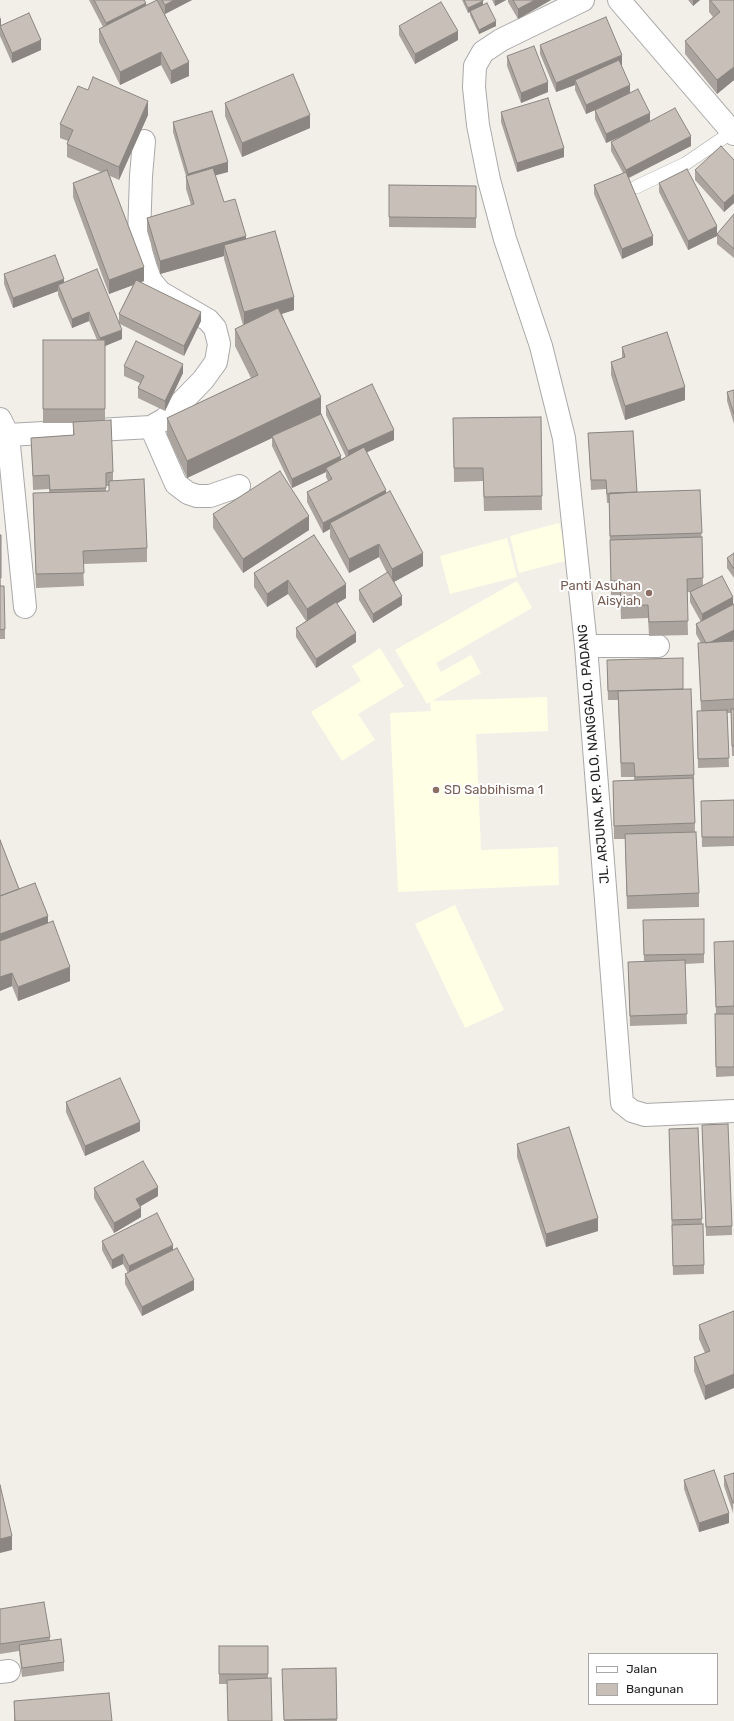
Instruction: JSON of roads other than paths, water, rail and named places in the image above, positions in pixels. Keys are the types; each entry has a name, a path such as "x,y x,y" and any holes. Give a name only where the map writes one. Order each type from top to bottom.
{"street":[{"name":"JL. ARJUNA, KP. OLO, NANGGALO, PADANG","path":"583,0 501,40 486,49 475,66 474,87 478,124 489,180 505,239 541,346 564,438 586,646 622,1103 632,1111 645,1115 734,1111"},
{"path":"619,0 733,133"},
{"path":"25,607 4,427 151,427 165,419 203,380 216,362 219,344 215,328 208,320 160,292 152,281 146,268 141,251 139,236 144,141"},
{"path":"151,427 176,484 188,493 197,496 210,496 239,486"},
{"path":"586,646 658,646"}],"lane":[{"path":"636,186 685,164 733,133"}],"place":[{"name":"Panti Asuhan Aisyiah","path":"649,593"},
{"name":"SD Sabbihisma 1","path":"436,790"}]}
